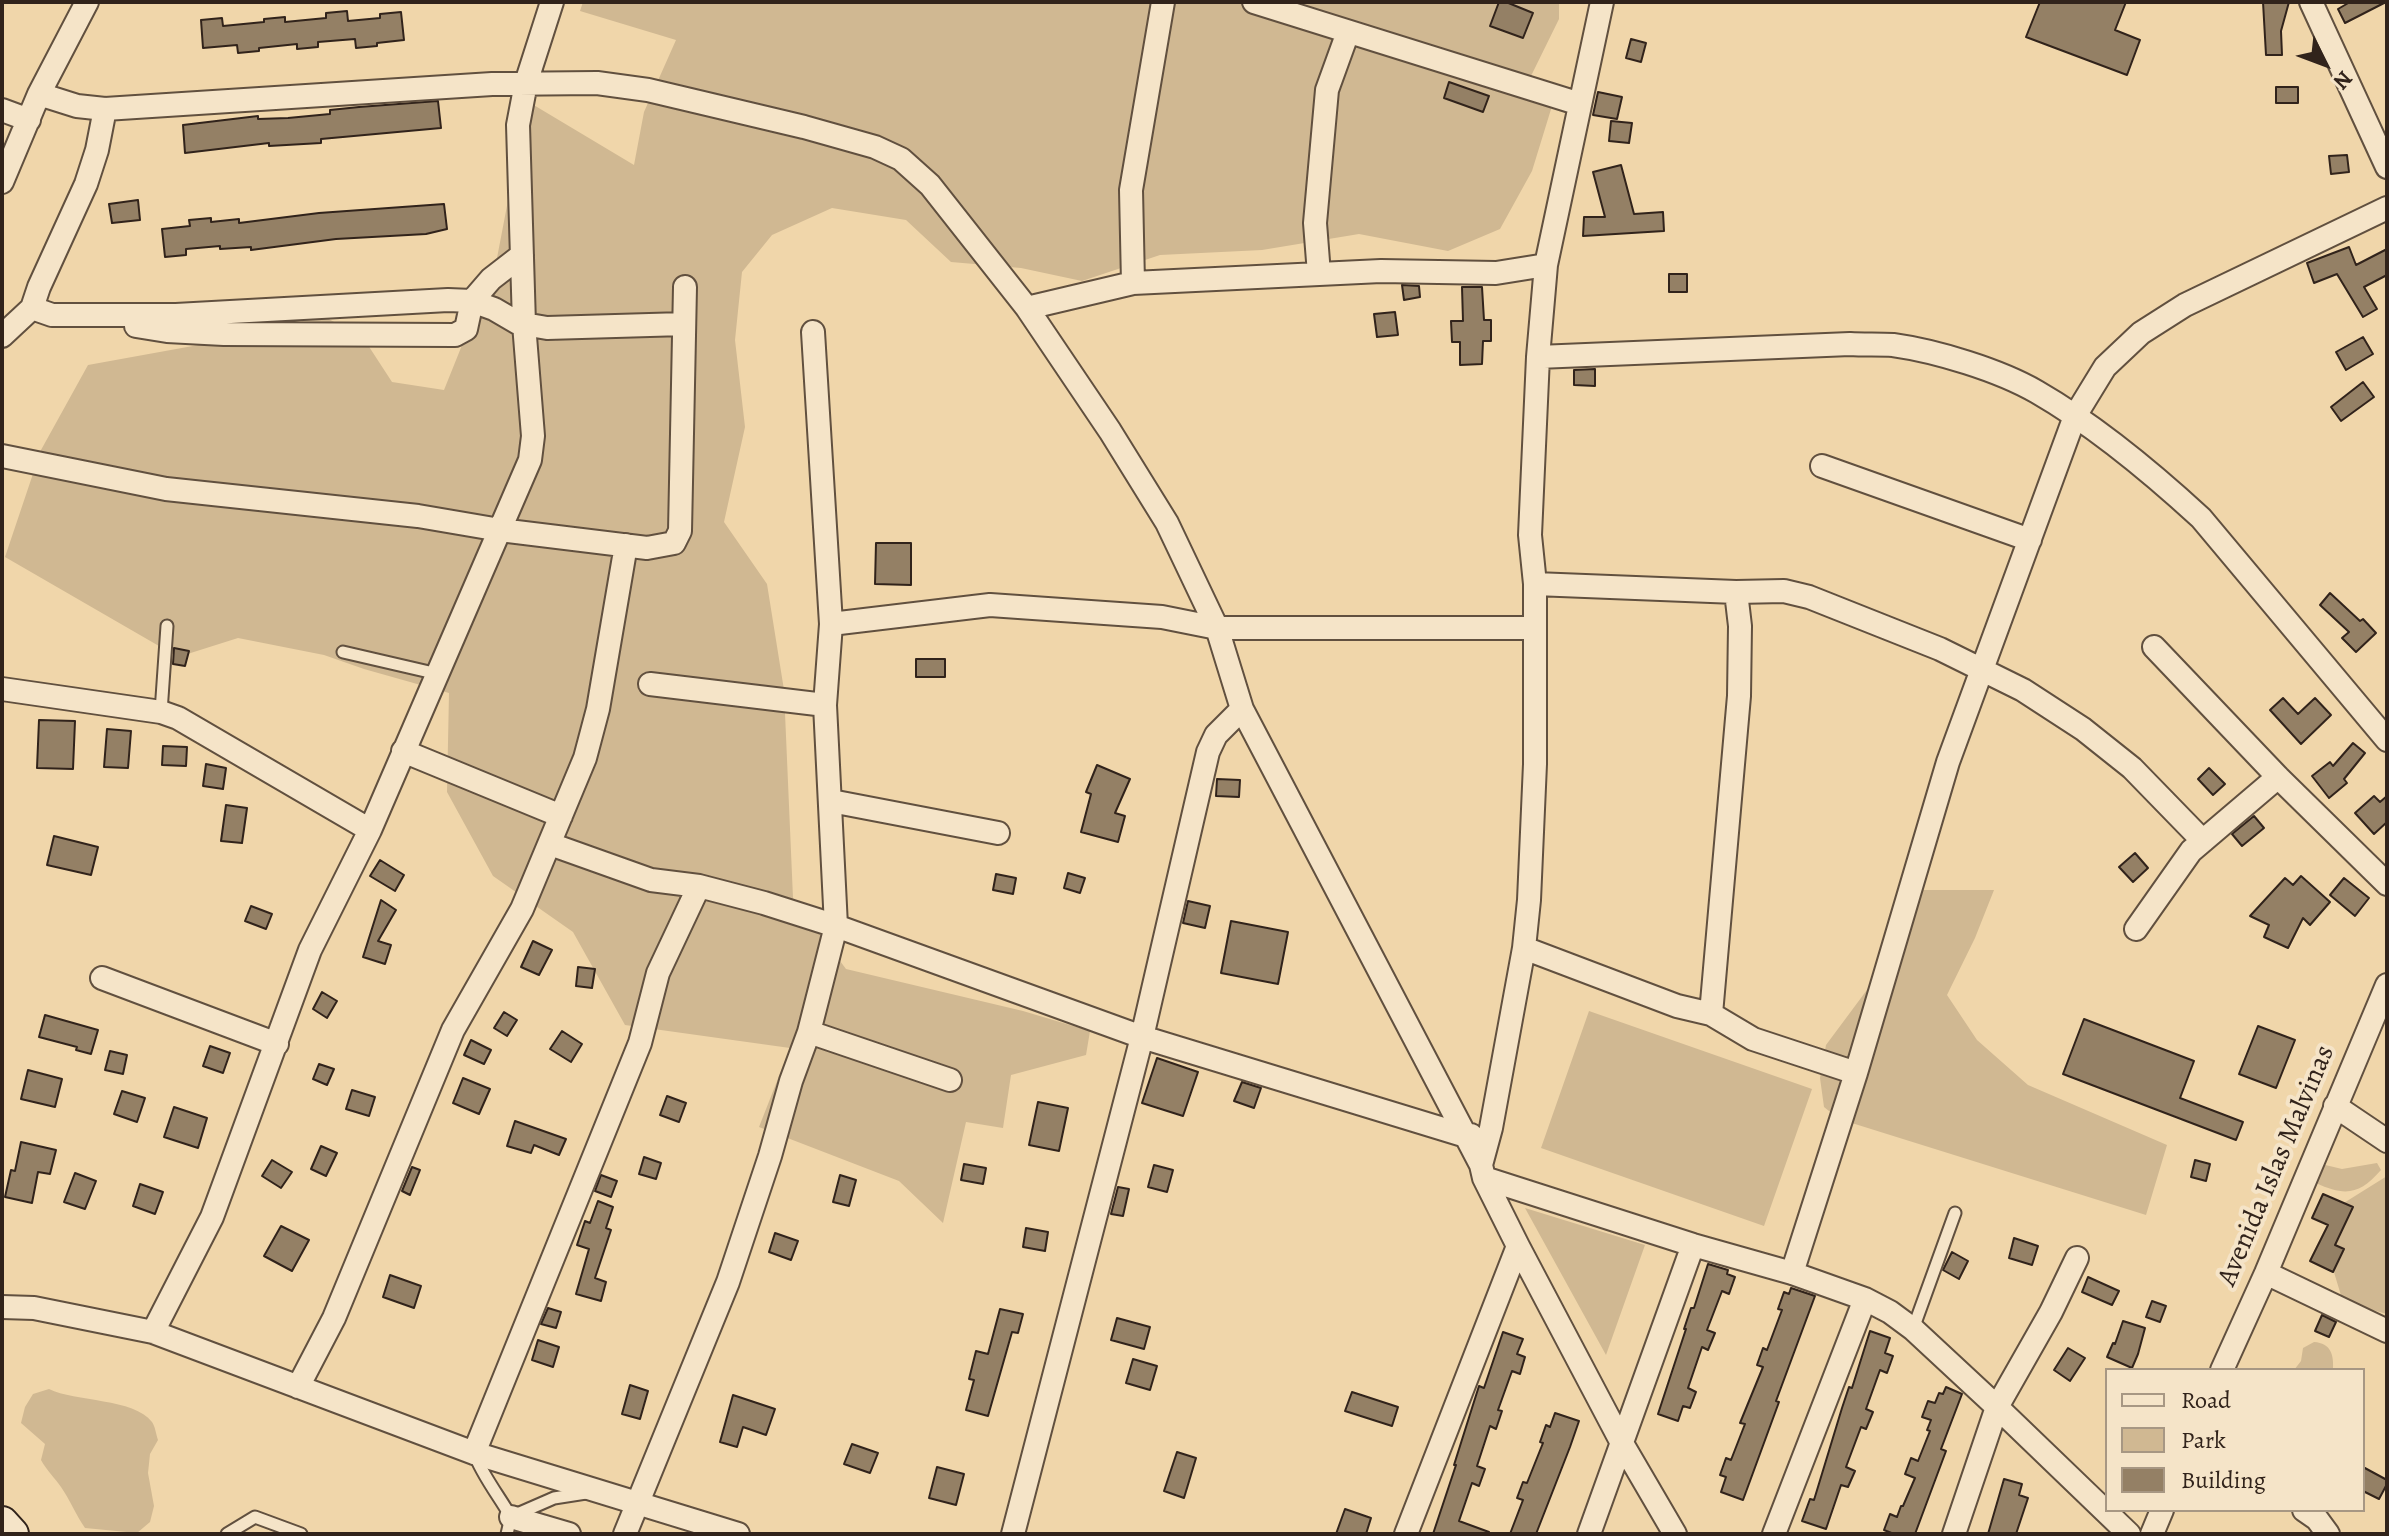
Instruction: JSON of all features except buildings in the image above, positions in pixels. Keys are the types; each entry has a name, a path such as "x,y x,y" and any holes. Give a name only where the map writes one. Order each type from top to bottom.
{"main road":[{"path":"2,1523 12,1534"}],"street":[{"path":"2,182 39,94 87,2"},
{"path":"153,1332 212,1217 310,950 370,830 530,460 533,436 524,324 518,125 526,83 552,2"},
{"path":"1133,283 1131,190 1163,2"},
{"path":"1254,2 1580,104"},
{"path":"1483,1172 1524,948 1533,843 1535,584 1530,535 1538,357 1546,265 1602,2"},
{"path":"2311,2 2387,167"},
{"path":"1319,274 1315,223 1327,90 1348,32"},
{"path":"39,94 77,106 105,109 526,83 597,83 648,90 804,127 875,147 901,159 930,185 1027,308 1110,431 1167,523 1217,628 1242,709 1466,1136 1518,1246 1623,1445 1675,1534"},
{"path":"2,336 32,308 86,184 105,109"},
{"path":"2,110 29,120"},
{"path":"1792,1273 1856,1073 1948,762 2075,416 2105,367 2141,333 2185,305 2387,208"},
{"path":"80,315 167,331 455,335 466,329 472,301 491,279 522,255"},
{"path":"1027,308 1133,283 1381,271 1496,273 1546,265"},
{"path":"2,456 166,489 418,516 500,530 647,548 674,543 680,531 685,287"},
{"path":"32,308 52,315 176,315 472,301 524,324 547,328 684,324"},
{"path":"625,1534 728,1282 809,1032 836,926 825,705 831,624 813,332"},
{"path":"1538,357 1890,345 1923,351 2006,377 2075,416 2170,489 2201,518 2387,740"},
{"path":"1822,466 2030,540"},
{"path":"298,1387 334,1318 453,1030 522,909 585,758 598,709 626,545"},
{"path":"1535,584 1784,591 1809,597 1940,649 2023,690 2083,729 2132,768 2203,841"},
{"path":"1711,1014 1739,696 1740,626 1736,592"},
{"path":"831,624 990,605 1162,617 1217,628 1534,628"},
{"path":"2154,647 2278,777 2387,884"},
{"path":"650,684 825,705"},
{"path":"2,689 161,712 178,718 370,830"},
{"path":"1013,1534 1142,1037 1208,752 1216,735 1242,709"},
{"path":"403,751 561,816"},
{"path":"2136,929 2191,851 2278,777"},
{"path":"831,801 998,833"},
{"path":"550,844 651,880 699,886 764,903 1142,1037 1466,1136 1491,1128"},
{"path":"474,1453 640,1043 658,973 699,886"},
{"path":"1524,948 1677,1006 1711,1014 1753,1039 1856,1073"},
{"path":"102,978 277,1044"},
{"name":"Avenida Islas Malvinas","path":"2223,1368 2387,985"},
{"path":"809,1032 950,1080"},
{"path":"2335,1106 2387,1141"},
{"path":"1483,1172 1693,1245 1792,1273 1865,1299 1890,1312 1913,1329 2105,1511"},
{"path":"1589,1534 1693,1245"},
{"path":"1406,1534 1518,1246"},
{"path":"1954,1534 1997,1407 2051,1312 2077,1258"},
{"path":"2266,1273 2387,1331"},
{"path":"1774,1534 1865,1299"},
{"path":"2,1307 34,1308 153,1332 474,1453 738,1534"},
{"path":"2106,1512 2129,1534"},
{"path":"2152,1534 2161,1512"},
{"path":"2307,1512 2317,1519 2328,1534"},
{"path":"509,1526 569,1534"}],"lane":[{"path":"161,712 167,626"},
{"path":"343,652 438,674"},
{"path":"1913,1329 1955,1213"},
{"path":"474,1453 509,1526 554,1498 601,1491"},
{"path":"227,1534 255,1517 301,1534"}],"green space":[{"path":"583,2 1559,2 1559,19 1531,76 1552,106 1532,171 1500,229 1448,251 1359,234 1262,250 1160,255 1082,281 1021,268 951,262 906,220 832,208 772,235 742,272 735,340 745,427 724,522 767,584 784,690 793,898 846,969 1023,1011 1090,1031 1086,1055 1011,1075 1003,1128 966,1122 943,1223 899,1181 759,1127 790,1048 625,1025 573,932 493,876 447,792 449,693 324,655 238,638 178,657 5,557 41,450 88,365 281,330 320,314 364,339 392,382 444,390 497,258 527,101 634,165 644,112 676,40 580,11"},
{"path":"1917,890 1994,890 1947,995 1977,1040 2028,1085 2167,1145 2146,1215 1839,1119 1824,1107 1820,1078 1826,1045 1907,936"},
{"path":"1589,1011 1812,1089 1764,1226 1541,1148"},
{"path":"2317,1163 2342,1169 2377,1163 2381,1170 2359,1188 2344,1191 2316,1183 2313,1177"},
{"path":"2387,1176 2387,1314 2343,1302 2323,1236 2339,1206"},
{"path":"1525,1208 1645,1245 1606,1355"},
{"path":"2314,1342 2328,1347 2333,1368 2296,1368 2301,1361 2303,1348"},
{"path":"49,1389 118,1404 143,1414 153,1424 158,1440 150,1454 148,1473 154,1506 150,1522 137,1533 85,1528 43,1464 45,1444 21,1423 25,1407 33,1394"}]}
